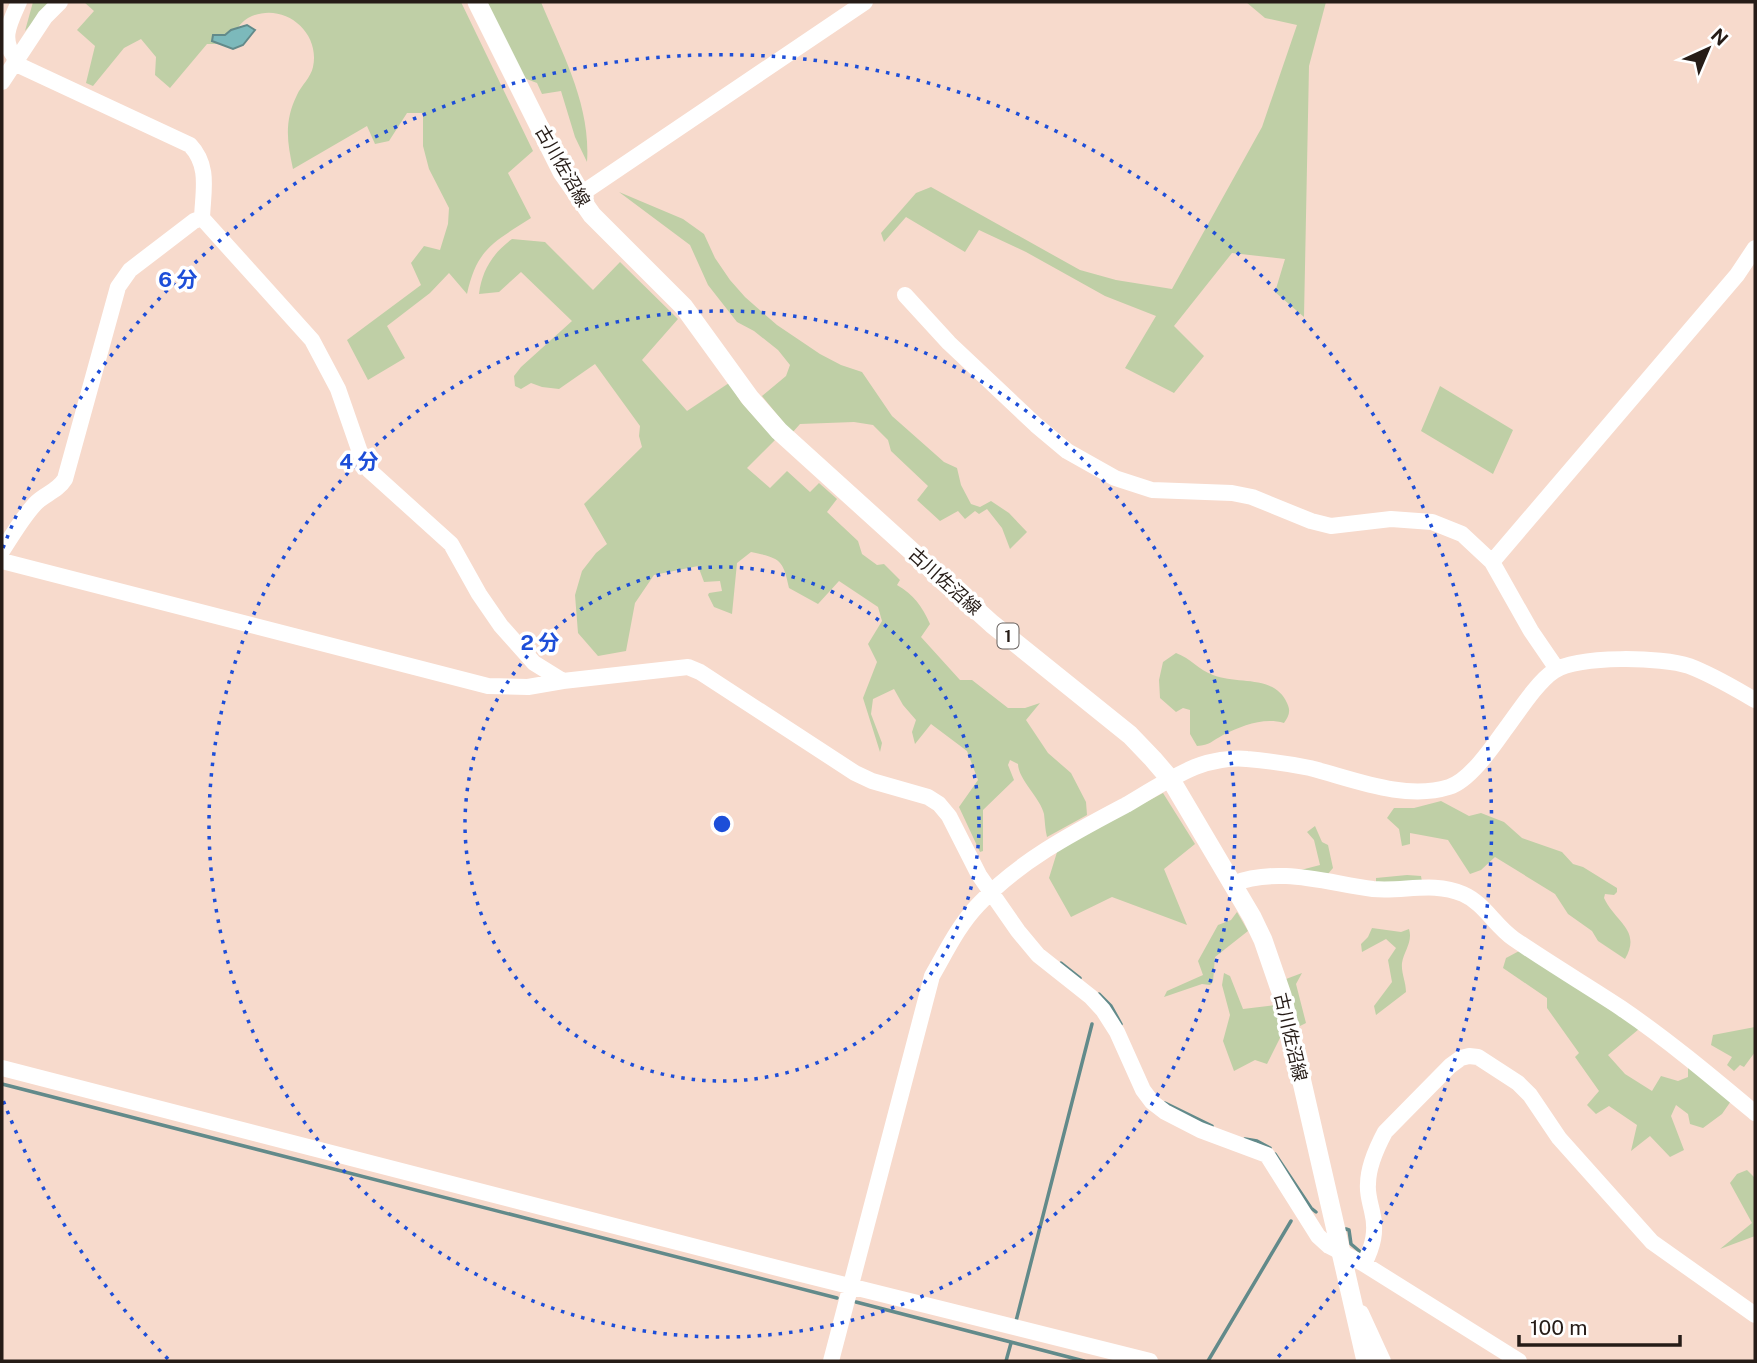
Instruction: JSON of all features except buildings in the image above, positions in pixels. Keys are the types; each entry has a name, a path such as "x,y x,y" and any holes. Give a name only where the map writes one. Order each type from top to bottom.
{"main road":[{"name":"古川佐沼線","path":"477,2 562,172 578,196 592,215 684,306 750,398 779,431 992,624 1130,735 1171,780 1264,940 1282,995 1366,1361"}],"street":[{"path":"19,2 4,36 7,52 15,61 190,145 202,160 204,170 202,218 312,340 338,389 353,436 369,470 451,544 479,594 501,626 534,663 563,681"},
{"path":"2,82 45,17 60,2"},
{"path":"578,196 865,2"},
{"path":"2,551 38,500 55,491 65,479 118,286 131,270 194,221 202,218"},
{"path":"1492,562 1737,275 1755,248"},
{"path":"905,295 948,343 1036,425 1067,451 1115,478 1152,490 1242,495 1331,526 1391,519 1432,522 1462,534 1492,562 1531,631 1557,669"},
{"path":"2,561 472,683 507,688 688,667 700,672 855,773 872,781 928,797 939,804 949,816 979,875 1018,931 1038,955 1091,997 1103,1010 1117,1032 1143,1090 1152,1102 1200,1130 1267,1155 1318,1236 1342,1261 1383,1361"},
{"path":"831,1361 932,976 954,936 976,907 991,892 1054,844 1197,766 1244,758 1306,768 1396,790 1430,792 1453,787 1476,766 1525,705 1539,683 1557,669 1595,660 1658,661 1687,665 1713,676 1755,700"},
{"path":"1232,884 1267,877 1309,876 1375,889 1433,886 1463,894 1474,900 1504,932 1668,1042 1755,1113"},
{"path":"1366,1259 1375,1230 1368,1181 1374,1153 1380,1140 1450,1066 1469,1056 1489,1062 1531,1095 1559,1138 1652,1242 1755,1315"},
{"path":"2,1068 1150,1361"},
{"path":"1342,1261 1366,1259 1519,1361"}],"green space":[{"path":"33,2 51,2 25,31"},
{"path":"84,2 461,2 533,151 508,173 531,218 497,240 482,256 467,294 449,273 430,293 387,326 405,358 368,380 347,340 421,285 411,263 424,246 440,250 448,224 449,208 429,169 423,146 423,113 407,113 389,141 375,144 367,126 293,169 288,123 297,95 312,71 314,54 305,30 296,22 273,13 261,13 248,18 239,26 228,44 207,44 170,88 155,75 156,57 141,39 124,48 93,86 86,83 95,46 77,30 94,11"},
{"path":"487,2 541,2 580,100 587,141 587,162 575,137 561,91 542,94 537,83 524,78"},
{"path":"1246,2 1326,2 1309,66 1304,317 1275,292 1285,259 1232,253 1174,326 1204,356 1174,393 1125,368 1156,316 1105,296 1026,252 979,230 965,252 906,217 884,242 881,233 916,193 931,187 1080,270 1116,280 1172,289 1262,127 1297,25 1265,18"},
{"path":"619,192 683,219 704,234 715,258 745,297 777,325 820,354 862,372 892,416 944,462 957,468 961,485 971,504 980,507 991,501 1009,513 1027,532 1010,549 1002,528 987,509 979,514 975,511 965,519 958,511 940,521 917,500 928,486 891,451 888,440 873,425 854,422 800,424 792,433 762,396 786,376 790,365 778,350 754,331 737,322 708,285 690,245"},
{"path":"512,239 545,242 593,290 620,262 678,319 642,360 687,411 729,383 741,402 775,440 747,468 770,488 787,471 810,492 819,483 837,499 827,512 858,541 862,554 877,565 884,564 900,580 897,585 921,606 930,624 921,637 960,680 972,680 1008,708 1025,708 1040,703 1026,720 1048,753 1071,773 1086,802 1087,815 1047,837 1042,808 1022,776 1018,764 1010,760 1008,765 1014,780 983,810 983,851 980,852 959,807 978,780 967,751 931,724 915,744 912,732 916,720 894,689 873,699 871,714 882,743 880,752 863,698 877,662 868,644 882,621 878,607 839,581 818,604 789,588 782,565 768,556 751,552 737,563 732,614 714,607 708,595 722,591 720,581 704,582 698,566 654,575 635,603 626,651 598,656 578,633 575,595 582,571 607,544 584,504 642,447 640,426 595,364 559,389 531,383 521,389 515,386 514,376 521,367 572,321 521,272 499,292 479,294 490,263 499,250"},
{"path":"1440,386 1513,430 1493,474 1421,431"},
{"path":"1176,653 1213,675 1273,688 1281,694 1288,706 1286,720 1284,723 1253,723 1208,744 1197,746 1190,734 1190,710 1183,708 1176,712 1160,698 1159,680 1163,662"},
{"path":"1163,793 1195,844 1164,869 1187,925 1112,897 1071,917 1049,878 1058,849"},
{"path":"1441,801 1469,816 1481,813 1504,822 1522,838 1562,852 1573,864 1583,867 1617,888 1614,895 1605,894 1604,898 1629,933 1629,949 1625,959 1598,941 1592,931 1568,914 1555,894 1495,857 1481,870 1470,874 1448,840 1410,833 1410,844 1402,846 1399,829 1387,818 1394,808 1414,808"},
{"path":"1315,826 1322,842 1328,845 1333,868 1327,875 1297,871 1320,865 1314,840 1307,832"},
{"path":"1421,876 1422,882 1376,884 1376,878"},
{"path":"1237,912 1248,931 1215,957 1213,982 1164,997 1167,991 1203,975 1198,961 1218,925 1231,920"},
{"path":"1372,928 1401,932 1409,929 1410,934 1402,963 1406,992 1376,1015 1374,1006 1392,982 1388,960 1396,948 1386,939 1362,952 1361,944"},
{"path":"1521,950 1639,1029 1608,1055 1625,1074 1652,1091 1661,1076 1678,1081 1688,1077 1688,1067 1731,1101 1722,1114 1703,1128 1690,1124 1688,1114 1676,1105 1671,1116 1684,1150 1670,1157 1650,1136 1631,1151 1637,1125 1609,1106 1596,1114 1587,1105 1599,1091 1575,1057 1579,1053 1547,1008 1547,998 1503,968 1506,958"},
{"path":"1224,973 1230,976 1243,1009 1275,1005 1283,1032 1267,1064 1255,1060 1234,1071 1223,1041 1230,1015 1222,985"},
{"path":"1302,973 1296,984 1306,1023 1300,1026 1296,1022 1286,979"},
{"path":"1755,1027 1755,1052 1744,1067 1740,1065 1734,1071 1727,1065 1732,1057 1711,1045 1713,1035"},
{"path":"1747,1170 1755,1178 1755,1236 1720,1249 1752,1223 1730,1183 1737,1174"}],"water":[{"path":"247,25 255,30 243,45 233,49 212,41 213,35 225,35"}],"waterway":[{"path":"1061,963 1080,978"},
{"path":"1099,994 1111,1006 1121,1024"},
{"path":"1016,1321 1092,1024"},
{"path":"2,1084 837,1298"},
{"path":"1165,1103 1212,1126"},
{"path":"1245,1139 1257,1141 1270,1148"},
{"path":"1275,1154 1316,1212"},
{"path":"1208,1361 1291,1221"},
{"path":"1346,1229 1349,1230 1351,1244 1364,1255"},
{"path":"856,1302 1084,1361"},
{"path":"1006,1361 1011,1343"}]}
